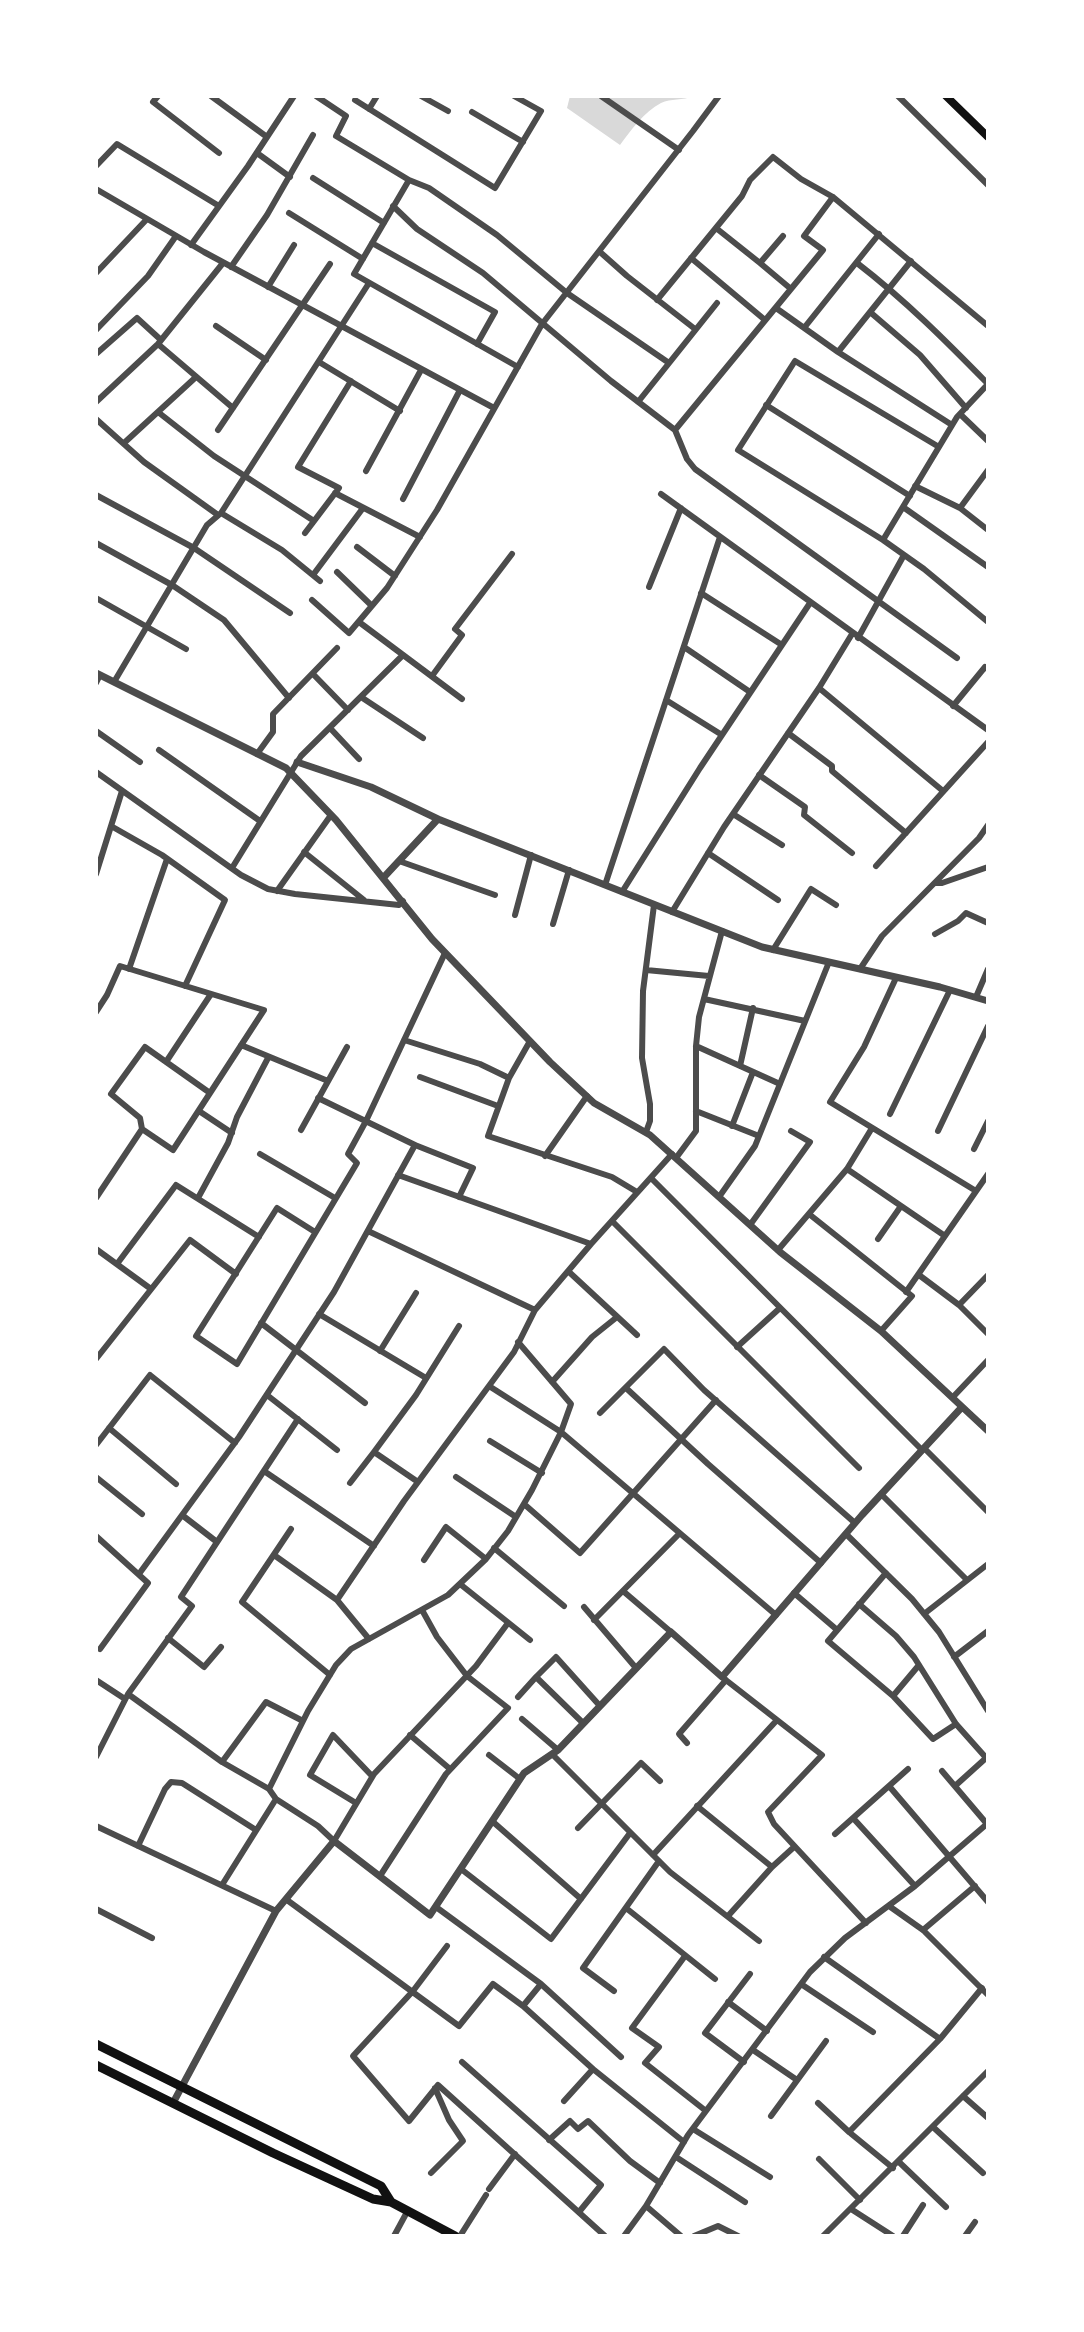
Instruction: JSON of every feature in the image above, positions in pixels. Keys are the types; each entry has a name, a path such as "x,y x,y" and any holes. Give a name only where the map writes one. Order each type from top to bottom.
{"main road":[{"path":"946,96 988,137"},
{"path":"96,2044 381,2186 391,2202"},
{"path":"96,2065 273,2153 373,2199 391,2202 458,2236"}],"street":[{"path":"158,96 153,102 219,153"},
{"path":"211,96 267,137"},
{"path":"191,245 294,96"},
{"path":"316,96 346,116 336,136 409,180 429,188 497,235 567,293 669,363"},
{"path":"369,109 377,96"},
{"path":"421,96 448,111"},
{"path":"355,100 495,188 541,111 514,96"},
{"path":"601,96 679,150"},
{"path":"312,600 349,633 372,606 437,510 542,324 719,96"},
{"path":"898,96 988,185"},
{"path":"472,112 523,142"},
{"path":"231,267 267,215 313,135"},
{"path":"96,166 117,144 219,206"},
{"path":"257,153 290,177"},
{"path":"657,300 742,196 750,180 773,157 801,179 833,197 988,326"},
{"path":"313,178 384,223"},
{"path":"409,180 354,274 518,367"},
{"path":"96,189 223,263 494,408"},
{"path":"675,430 823,250 804,236 833,197"},
{"path":"393,206 417,229 483,273 675,430 687,459 695,469 957,658"},
{"path":"289,213 363,259"},
{"path":"96,273 147,219"},
{"path":"716,228 791,289"},
{"path":"804,328 879,234"},
{"path":"96,330 148,276 176,236"},
{"path":"760,263 783,236"},
{"path":"372,243 495,312 477,344"},
{"path":"268,287 294,245"},
{"path":"600,252 695,329"},
{"path":"691,258 765,320"},
{"path":"838,352 911,261"},
{"path":"96,402 160,342 223,263"},
{"path":"857,263 931,325 988,384 952,425 883,540"},
{"path":"218,430 330,264"},
{"path":"114,682 207,525 219,514 369,283"},
{"path":"638,402 717,303"},
{"path":"776,308 952,425"},
{"path":"870,312 920,355 966,408"},
{"path":"96,354 137,318 196,377 233,408"},
{"path":"216,326 266,360"},
{"path":"939,447 795,361 738,450 883,540 988,622"},
{"path":"319,362 400,411"},
{"path":"366,471 421,370"},
{"path":"124,443 196,377"},
{"path":"305,533 339,488 298,467 351,381"},
{"path":"403,499 460,390"},
{"path":"766,405 910,496"},
{"path":"158,412 203,448 314,521"},
{"path":"960,414 988,441"},
{"path":"96,419 144,462 219,514 282,550 320,581"},
{"path":"960,508 988,470"},
{"path":"915,486 960,508 988,530"},
{"path":"335,493 420,537"},
{"path":"661,494 988,730"},
{"path":"96,495 194,548 290,613"},
{"path":"903,507 988,567"},
{"path":"313,575 363,508"},
{"path":"649,587 681,508"},
{"path":"605,885 720,537"},
{"path":"96,543 172,585 224,620 289,698"},
{"path":"357,547 395,576"},
{"path":"432,676 462,635 455,629 512,554"},
{"path":"672,912 733,814 879,601 904,555"},
{"path":"337,572 372,606"},
{"path":"701,593 782,645"},
{"path":"96,598 186,649"},
{"path":"622,892 810,603"},
{"path":"359,622 462,699"},
{"path":"684,647 750,692"},
{"path":"257,754 273,732 273,714 337,648"},
{"path":"232,868 297,762 403,655"},
{"path":"953,706 985,667 988,669"},
{"path":"96,683 98,674 286,768 331,815 445,953 594,1103 646,1132 778,1250 881,1331 988,1431"},
{"path":"313,674 348,710"},
{"path":"819,688 943,791"},
{"path":"361,697 423,738"},
{"path":"666,700 722,735"},
{"path":"330,728 359,759"},
{"path":"96,731 140,762"},
{"path":"788,733 832,766 832,771 906,833"},
{"path":"876,866 988,742"},
{"path":"159,750 260,821"},
{"path":"297,762 371,787 438,819 773,950 988,1001"},
{"path":"96,772 232,868 268,889 399,905 403,901"},
{"path":"759,775 805,807 804,815 852,853"},
{"path":"96,874 122,791"},
{"path":"733,814 782,845"},
{"path":"277,891 331,815"},
{"path":"384,877 438,819"},
{"path":"860,969 882,936 979,838 988,825"},
{"path":"111,826 167,859 225,900 185,986"},
{"path":"979,838 988,844"},
{"path":"96,842 104,848"},
{"path":"304,852 366,902"},
{"path":"708,853 778,900"},
{"path":"515,915 531,855"},
{"path":"129,969 167,859"},
{"path":"399,861 495,895"},
{"path":"935,883 988,867"},
{"path":"553,924 569,870"},
{"path":"773,950 811,889 836,905"},
{"path":"646,1132 650,1121 650,1104 642,1058 643,991 654,905"},
{"path":"935,934 966,913 988,923"},
{"path":"337,1600 418,1482 514,1352 535,1310 637,1192 696,1131 699,1017 722,931"},
{"path":"315,1232 277,1208 196,1336 237,1364 357,1163 348,1154 445,953"},
{"path":"719,1197 755,1146 829,962"},
{"path":"96,1012 120,966 264,1010 173,1150 142,1129"},
{"path":"976,997 988,969"},
{"path":"646,970 709,976"},
{"path":"896,978 864,1047 830,1102 976,1191"},
{"path":"890,1114 950,990"},
{"path":"166,1062 211,994"},
{"path":"704,999 805,1021"},
{"path":"740,1066 753,1008"},
{"path":"938,1131 988,1026"},
{"path":"404,1040 480,1064 509,1078"},
{"path":"530,1041 509,1078 488,1136 612,1177 637,1192"},
{"path":"241,1045 328,1081"},
{"path":"696,1046 780,1084"},
{"path":"96,1198 142,1129 140,1118 111,1094 145,1047 210,1093"},
{"path":"301,1130 347,1047"},
{"path":"198,1198 268,1058"},
{"path":"732,1126 753,1072"},
{"path":"420,1077 498,1106"},
{"path":"545,1156 587,1096"},
{"path":"318,1098 415,1145 473,1168 459,1197"},
{"path":"199,1111 232,1133"},
{"path":"696,1111 759,1136"},
{"path":"974,1149 988,1121"},
{"path":"778,1250 847,1169 872,1128"},
{"path":"750,1225 810,1142 791,1131"},
{"path":"139,1574 235,1443 296,1350 368,1231 415,1145"},
{"path":"260,1154 335,1198"},
{"path":"847,1169 945,1236"},
{"path":"906,1292 988,1174"},
{"path":"398,1175 591,1244"},
{"path":"651,1178 988,1512"},
{"path":"117,1264 176,1185 259,1237"},
{"path":"878,1239 901,1206"},
{"path":"809,1214 912,1296 881,1331"},
{"path":"612,1221 859,1468"},
{"path":"368,1231 535,1310"},
{"path":"96,1359 190,1240 236,1274"},
{"path":"96,1249 151,1289"},
{"path":"568,1271 637,1335"},
{"path":"919,1275 959,1305 988,1334"},
{"path":"959,1305 988,1275"},
{"path":"380,1351 416,1293"},
{"path":"737,1347 780,1308"},
{"path":"319,1314 426,1378"},
{"path":"552,1382 592,1337 617,1317"},
{"path":"261,1323 365,1403"},
{"path":"350,1483 426,1378 459,1326"},
{"path":"269,1789 303,1721 336,1665 351,1649 448,1595 460,1584 486,1559 542,1473 571,1404 518,1342"},
{"path":"600,1413 664,1349 716,1400 855,1523"},
{"path":"953,1397 988,1360"},
{"path":"96,1445 150,1375 235,1443"},
{"path":"489,1386 561,1432 776,1615"},
{"path":"626,1388 821,1563"},
{"path":"267,1395 337,1450"},
{"path":"524,1504 580,1553 716,1400"},
{"path":"687,1743 679,1734 724,1678 855,1523 962,1407"},
{"path":"96,1757 126,1696 192,1606 181,1597 298,1419"},
{"path":"109,1428 176,1484"},
{"path":"490,1441 542,1473"},
{"path":"374,1452 418,1482"},
{"path":"264,1471 374,1546"},
{"path":"96,1477 142,1514"},
{"path":"456,1477 516,1517"},
{"path":"881,1494 967,1580"},
{"path":"182,1515 217,1542"},
{"path":"424,1560 446,1527 486,1559"},
{"path":"291,1529 242,1602 330,1675"},
{"path":"594,1620 679,1534"},
{"path":"846,1534 939,1632 988,1711"},
{"path":"96,1536 148,1583 100,1649"},
{"path":"494,1548 564,1606"},
{"path":"274,1555 337,1600 369,1639"},
{"path":"924,1614 988,1564"},
{"path":"886,1573 828,1641 893,1696 933,1739 956,1724"},
{"path":"460,1584 530,1640"},
{"path":"623,1591 724,1678 822,1755 768,1812 794,1847 866,1923"},
{"path":"794,1593 836,1629"},
{"path":"859,1604 896,1636 919,1665 956,1724 987,1759 955,1786"},
{"path":"584,1607 636,1668"},
{"path":"380,1876 450,1769 508,1708 467,1676 437,1637 422,1610"},
{"path":"173,2103 276,1911 334,1841 372,1776 467,1676 508,1623"},
{"path":"954,1657 988,1631"},
{"path":"96,1680 126,1696 222,1762 269,1789 276,1799 318,1826 430,1915 524,1773 555,1752 671,1632"},
{"path":"168,1638 204,1667 221,1647"},
{"path":"518,1697 556,1657 600,1706"},
{"path":"893,1696 919,1665"},
{"path":"536,1677 583,1723"},
{"path":"980,1700 988,1694"},
{"path":"222,1762 266,1702 303,1721"},
{"path":"522,1719 659,1861 759,1941"},
{"path":"653,1855 777,1720"},
{"path":"356,1803 310,1775 333,1735 372,1776"},
{"path":"410,1735 450,1769"},
{"path":"489,1755 520,1779"},
{"path":"578,1828 641,1763 660,1781"},
{"path":"835,1834 908,1769"},
{"path":"624,2236 693,2129 824,1957 987,1826 942,1771"},
{"path":"138,1846 171,1782 182,1783 256,1830"},
{"path":"889,1786 988,1902"},
{"path":"222,1885 276,1799"},
{"path":"697,1806 772,1867"},
{"path":"853,1818 915,1886"},
{"path":"492,1821 581,1899"},
{"path":"96,1826 276,1911"},
{"path":"461,1869 551,1939 630,1833"},
{"path":"728,1916 794,1847"},
{"path":"614,1991 583,1968 659,1861"},
{"path":"923,1930 975,1886"},
{"path":"287,1900 459,2026 493,1984 684,2142"},
{"path":"889,1906 923,1930 988,1995"},
{"path":"436,1907 541,1984 621,2057"},
{"path":"626,1908 715,1979"},
{"path":"96,1909 152,1938"},
{"path":"447,1946 413,1991 353,2056 409,2121 438,2085 605,2236"},
{"path":"685,1956 632,2028 659,2047 645,2063 706,2111"},
{"path":"824,1957 940,2039"},
{"path":"744,2062 705,2033 750,1974"},
{"path":"523,2006 541,1984"},
{"path":"801,1984 873,2032"},
{"path":"849,2132 940,2039 982,1988"},
{"path":"728,2002 767,2031"},
{"path":"771,2116 826,2041"},
{"path":"753,2050 797,2080"},
{"path":"462,2062 601,2185 579,2212"},
{"path":"564,2101 593,2069"},
{"path":"823,2236 988,2071"},
{"path":"431,2173 463,2141 449,2120 435,2088"},
{"path":"963,2096 988,2118"},
{"path":"818,2103 849,2132 896,2165 946,2207"},
{"path":"549,2140 570,2121 578,2129 588,2121 630,2161 660,2183"},
{"path":"933,2127 983,2173"},
{"path":"693,2129 770,2177"},
{"path":"458,2236 515,2154"},
{"path":"676,2157 745,2202"},
{"path":"819,2159 860,2200"},
{"path":"903,2236 923,2205"},
{"path":"646,2206 681,2236"},
{"path":"851,2209 893,2236"},
{"path":"394,2236 407,2212"},
{"path":"965,2236 975,2222"},
{"path":"694,2236 718,2226 738,2236"}],"shaded area":[{"path":"570,96 693,96 665,101 655,107 620,145 567,108"}]}
